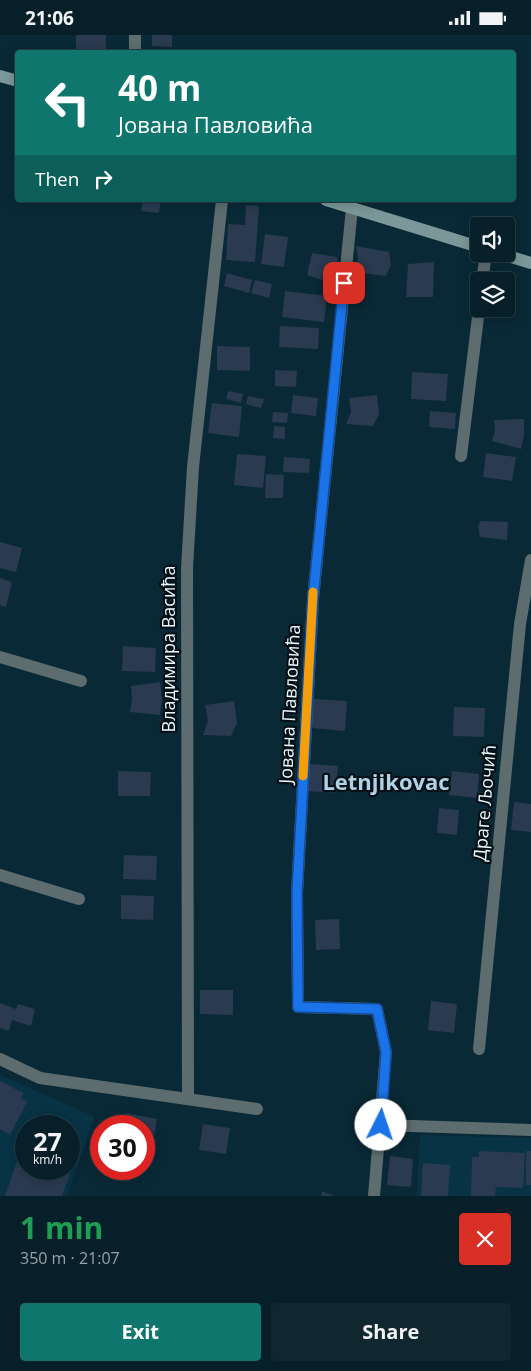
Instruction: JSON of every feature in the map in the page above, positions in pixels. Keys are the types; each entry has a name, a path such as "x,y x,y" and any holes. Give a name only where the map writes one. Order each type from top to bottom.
{"street":[{"path":"135,35 135,50"},
{"path":"0,76 15,80"},
{"name":"Владимира Васића","path":"188,1099 187,568 193,467 222,202"},
{"path":"332,202 470,244"},
{"name":"Јована Павловића","path":"352,208 313,599 297,893 298,1007 377,1009 386,1052 381,1125"},
{"path":"515,258 531,263"},
{"path":"461,456 478,317"},
{"name":"Драге Љочић","path":"479,1049 520,624 531,560"},
{"path":"0,657 81,681"},
{"path":"0,875 78,899"},
{"path":"0,1059 40,1077 257,1109"},
{"path":"374,1196 381,1125 531,1129"}],"shaded area":[{"path":"0,1075 90,1115 90,1131 80,1159 80,1115 15,1115 15,1180 73,1180 67,1196 0,1196"},
{"path":"420,1135 531,1138 531,1196 417,1196"}],"building":[{"path":"76,35 106,35 106,50 76,50"},
{"path":"152,35 172,35 172,47 152,46"},
{"path":"143,202 161,202 159,213 141,211"},
{"path":"246,205 259,206 255,262 226,260 228,224 245,225"},
{"path":"265,234 288,237 284,267 261,264"},
{"path":"356,246 389,252 391,265 386,276 352,272 358,260"},
{"path":"312,253 337,257 339,269 335,284 307,275"},
{"path":"434,262 433,297 406,297 408,264"},
{"path":"227,273 252,280 249,293 224,286"},
{"path":"255,280 272,284 269,298 251,293"},
{"path":"285,291 327,296 324,322 282,317"},
{"path":"280,326 319,328 318,349 279,347"},
{"path":"217,346 250,347 250,371 217,370"},
{"path":"275,370 297,371 296,387 275,386"},
{"path":"412,372 448,374 446,401 411,399"},
{"path":"228,391 243,394 241,403 226,399"},
{"path":"293,395 318,398 316,416 291,413"},
{"path":"377,395 379,414 373,426 346,424 351,412 349,398"},
{"path":"248,396 264,399 261,408 246,404"},
{"path":"212,403 242,406 239,437 208,433"},
{"path":"430,411 456,413 455,429 429,427"},
{"path":"273,412 288,413 287,423 272,422"},
{"path":"524,419 524,435 521,449 492,441 495,431 494,420"},
{"path":"274,426 285,427 285,439 273,438"},
{"path":"486,453 516,457 512,481 483,477"},
{"path":"237,454 266,456 263,488 234,485"},
{"path":"284,457 310,459 309,473 283,472"},
{"path":"266,474 284,475 283,498 265,498"},
{"path":"480,521 508,522 507,540 480,537 478,526"},
{"path":"0,542 22,548 16,572 0,568"},
{"path":"0,578 12,582 6,607 0,605"},
{"path":"123,646 156,648 155,672 122,671"},
{"path":"160,682 162,699 160,715 130,712 131,686"},
{"path":"314,699 347,701 345,731 311,728"},
{"path":"234,701 237,723 231,736 203,735 208,721 205,705"},
{"path":"454,707 485,708 484,737 453,736"},
{"path":"310,764 338,766 335,793 308,791"},
{"path":"118,771 151,772 150,796 118,796"},
{"path":"452,771 479,774 477,798 449,795"},
{"path":"514,802 531,804 531,832 511,830"},
{"path":"439,808 459,810 457,835 437,833"},
{"path":"124,855 157,856 156,880 123,879"},
{"path":"121,895 154,896 153,920 121,919"},
{"path":"339,919 340,949 316,950 315,920"},
{"path":"200,990 233,990 233,1015 200,1014"},
{"path":"431,1001 457,1004 454,1033 428,1030"},
{"path":"0,1003 16,1009 18,1004 35,1009 31,1026 12,1020 9,1031 0,1028"},
{"path":"0,1081 23,1093 21,1098 27,1102 20,1115 15,1115 15,1125 10,1135 0,1129"},
{"path":"203,1124 230,1128 226,1154 199,1150"},
{"path":"479,1151 525,1153 523,1188 496,1187 495,1196 471,1196 472,1157 479,1157"},
{"path":"526,1151 531,1151 531,1185 526,1185"},
{"path":"390,1156 413,1159 411,1187 387,1185"},
{"path":"423,1163 450,1165 448,1196 421,1196"},
{"path":"15,1167 15,1180 68,1180 62,1196 5,1196"},
{"path":"322,1191 334,1196 321,1196"}],"slow traffic":[{"path":"303,776 313,592"}],"district":[{"name":"Letnjikovac","path":"386,782"}],"route":[{"path":"344,283 313,599 297,893 298,1007 377,1009 386,1052 381,1125"}]}
